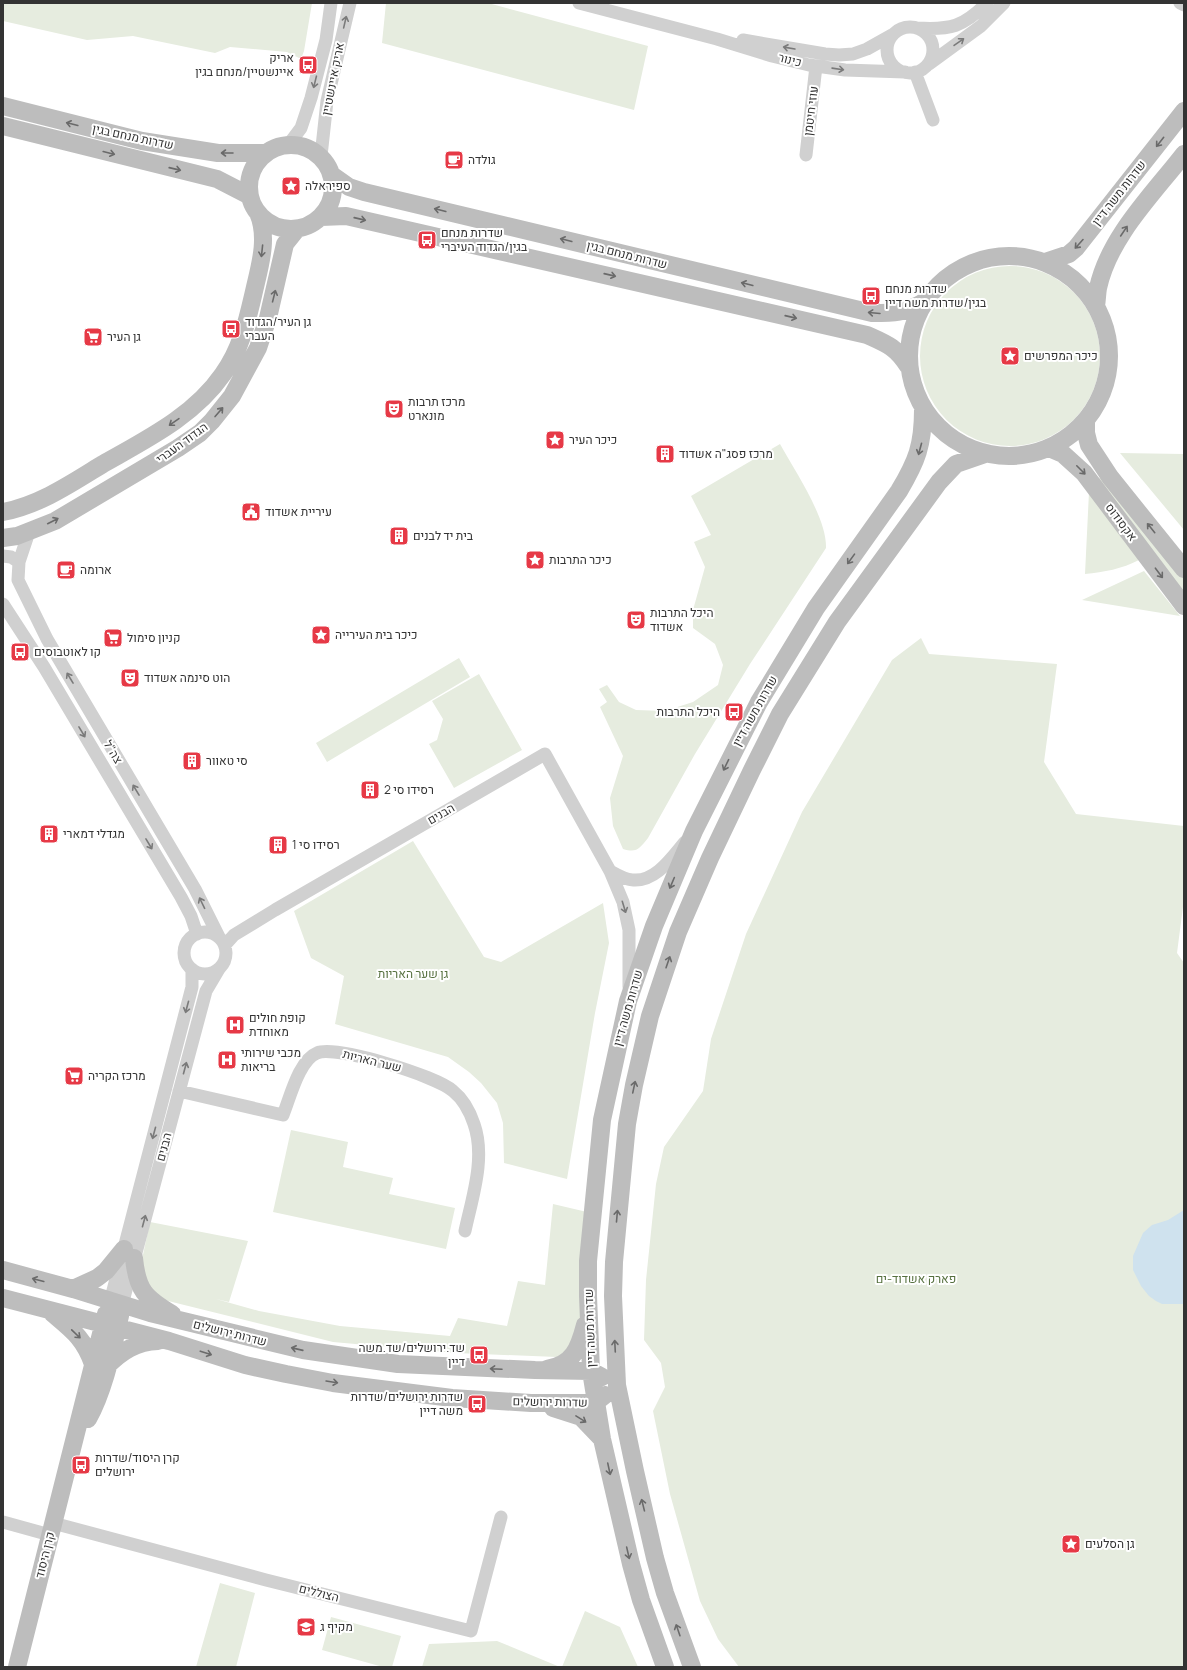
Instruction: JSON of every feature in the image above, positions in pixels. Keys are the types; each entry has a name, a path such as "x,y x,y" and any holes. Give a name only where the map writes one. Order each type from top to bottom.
{"main road":[{"name":"שדרות מנחם בגין","path":"3,106 142,141 218,153 266,153"},
{"name":"שדרות משה דיין","path":"1045,262 1068,254 1076,248 1184,111"},
{"name":"שדרות מנחם בגין","path":"3,126 217,179 250,196"},
{"path":"289,144 306,147 321,156 328,165 332,175 334,188 330,206 321,217 309,225 298,229 286,229 275,226 266,220 258,213 250,196 249,184 252,172 257,162 266,153 277,147 289,144"},
{"path":"1096,306 1098,288 1120,236 1184,154"},
{"name":"שדרות מנחם בגין","path":"332,175 350,187 364,192 872,313 894,313 913,309 924,302"},
{"name":"הגדוד העברי","path":"3,512 28,506 169,426 198,403 216,384 233,359 240,344 248,317 257,277 263,236 263,228 258,213"},
{"name":"שדרות מנחם בגין","path":"321,217 346,216 867,335 895,350 900,354 908,366"},
{"name":"הגדוד העברי","path":"3,538 17,536 55,521 155,462 194,437 212,422 232,396 251,364 268,318 285,244 298,229"},
{"path":"1007,256 1026,257 1045,262 1074,280 1086,292 1096,306 1105,325 1109,350 1109,365 1105,385 1097,404 1086,421 1069,437 1049,448 1028,455 1014,456 985,454 961,445 940,430 923,410 913,389 908,366 908,344 914,322 924,302 936,286 951,274 975,262 987,258 1007,256"},
{"name":"שדרות משה דיין","path":"665,1667 641,1600 631,1564 602,1439 591,1371 588,1261 602,1120 628,1001 654,926 694,831 758,702 816,608 899,491 917,460 922,440 923,410"},
{"name":"אקסודוס","path":"1086,421 1086,433 1089,445 1110,477 1184,570"},
{"name":"אקסודוס","path":"1049,448 1063,454 1084,473 1184,606"},
{"name":"שדרות משה דיין","path":"692,1667 666,1593 656,1558 635,1471 617,1384 613,1296 614,1262 626,1124 650,1016 678,932 710,858 780,714 836,622 916,511 939,482 956,464 985,454"},
{"path":"73,1289 97,1278 129,1254 139,1285 146,1295 156,1305 185,1322"},
{"name":"שדרות ירושלים","path":"3,1270 73,1289 116,1304 303,1350 398,1364 591,1371 617,1384 595,1403 531,1403 452,1398 333,1383 245,1365 169,1341 3,1298"},
{"name":"קרן היסוד","path":"17,1667 73,1443 100,1365 116,1304"},
{"path":"50,1311 80,1337 100,1365 128,1348 141,1343 169,1341"},
{"path":"535,1370 554,1368 576,1353 589,1311"},
{"path":"531,1403 555,1408 581,1417 602,1439"}],"street":[{"name":"אריק איינשטיין","path":"289,144 301,128 311,98 327,35 331,3"},
{"name":"אריק איינשטיין","path":"321,156 327,101 350,3"},
{"name":"כינור","path":"579,3 717,39 778,58 816,66 845,70 910,72"},
{"path":"987,3 975,14 957,25 942,28 905,27 892,35 887,48 887,56 895,68 910,72 927,65 981,26 1004,3"},
{"path":"1180,3 1184,6"},
{"path":"916,28 926,33 933,46 933,53 927,65"},
{"name":"כינור","path":"678,29 832,54 853,54 867,49 892,35"},
{"name":"עוזי חיטמן","path":"806,155 816,66"},
{"path":"910,72 933,120"},
{"name":"צה\"ל","path":"29,532 18,562 18,580 47,639 195,889 222,941"},
{"path":"3,556 11,557 18,562"},
{"name":"צה\"ל","path":"3,604 44,667 181,897 191,916 197,934"},
{"name":"הבנים","path":"222,941 544,754 610,871 627,916 629,948 628,1001"},
{"path":"610,871 625,879 634,880 647,878 664,867 694,831"},
{"path":"209,932 222,941 226,950 225,960 219,969 208,974 202,974 192,969 185,959 185,947 192,937 197,934 209,932"},
{"name":"הבנים","path":"116,1304 192,987 192,969"},
{"name":"הבנים","path":"129,1254 179,1092 206,991 219,969"},
{"name":"שער האריות","path":"179,1092 283,1115 301,1069 312,1056 324,1051 339,1052 404,1068 434,1079 453,1090 466,1105 474,1124 478,1141 478,1159 475,1181 464,1232"},
{"name":"הצוללים","path":"52,1529 259,1578 471,1631 501,1517"},
{"path":"3,1522 52,1529"}],"green space":[{"path":"3,3 312,3 304,51 301,59 287,52 230,47 215,53 133,36 87,40 3,21"},
{"path":"386,3 488,3 648,46 634,110 382,43"},
{"name":"כיכר המפרשים","path":"1001,266 1019,266 1045,272 1053,276 1074,292 1090,313 1094,321 1099,338 1099,374 1094,391 1090,399 1074,420 1053,436 1045,440 1028,445 1001,446 984,443 967,436 953,426 940,413 930,399 923,382 920,365 920,347 923,330 930,313 940,299 953,286 967,276 984,269"},
{"path":"780,444 816,509 825,536 826,548 750,664 695,754 648,838 635,850 632,851 623,849 613,826 610,798 623,756 600,707 607,702 599,689 607,685 619,702 636,710 665,711 693,702 718,685 723,665 715,644 693,628 693,610 705,567 694,542 711,535 691,496"},
{"path":"1120,453 1184,454 1184,530"},
{"path":"1102,476 1184,575 1184,599 1097,480"},
{"path":"1089,492 1139,560 1113,570 1085,574"},
{"path":"1144,571 1180,616 1082,600"},
{"name":"פארק אשדוד-ים","path":"921,638 929,654 1057,664 1044,762 1076,814 1184,826 1184,899 1177,953 1184,963 1184,1667 739,1667 718,1639 700,1601 670,1494 653,1411 665,1387 661,1363 644,1340 646,1280 656,1184 664,1147 703,1091 711,1039 746,934 802,812 892,660"},
{"path":"459,658 470,677 327,762 316,743"},
{"path":"479,674 522,750 454,788 429,744 437,740 443,719 432,701"},
{"name":"גן שער האריות","path":"413,841 484,957 501,962 603,903 609,943 595,1013 567,1179 504,1163 503,1123 497,1103 481,1083 469,1072 448,1057 335,1024 344,976 311,958 294,911"},
{"path":"291,1130 348,1142 343,1167 393,1178 389,1194 455,1208 446,1249 273,1212"},
{"path":"553,1204 587,1212 579,1287 581,1310 579,1328 570,1349 557,1357 456,1353 333,1342 156,1298 147,1283 141,1264 150,1222 248,1241 229,1302 216,1299 259,1311 340,1326 450,1336 458,1318 507,1326 518,1281 545,1285"},
{"path":"220,1583 255,1593 236,1667 196,1667"},
{"path":"585,1611 620,1627 638,1667 562,1667"},
{"path":"331,1617 401,1636 392,1667 383,1667 322,1650"},
{"path":"497,1641 560,1667 422,1667 429,1644"}],"water":[{"path":"1184,1210 1184,1304 1162,1304 1149,1296 1141,1286 1133,1270 1133,1256 1143,1233 1152,1225 1168,1220"}],"place":[{"name":"אריק איינשטיין/מנחם בגין","path":"308,65"},
{"name":"גולדה","path":"454,160"},
{"name":"ספיראלה","path":"291,186"},
{"name":"שדרות מנחם בגין/הגדוד העיברי","path":"427,240"},
{"name":"שדרות מנחם בגין/שדרות משה דיין","path":"871,296"},
{"name":"גן העיר/הגדוד העברי","path":"231,329"},
{"name":"גן העיר","path":"93,337"},
{"name":"כיכר המפרשים","path":"1010,356"},
{"name":"מרכז תרבות מונארט","path":"394,409"},
{"name":"כיכר העיר","path":"555,440"},
{"name":"מרכז פסג\"ה אשדוד","path":"665,454"},
{"name":"עיריית אשדוד","path":"251,512"},
{"name":"בית יד לבנים","path":"399,536"},
{"name":"כיכר התרבות","path":"535,560"},
{"name":"ארומה","path":"66,570"},
{"name":"היכל התרבות אשדוד","path":"636,620"},
{"name":"כיכר בית העירייה","path":"321,635"},
{"name":"קניון סימול","path":"113,638"},
{"name":"קו לאוטבוסים","path":"20,652"},
{"name":"הוט סינמה אשדוד","path":"130,678"},
{"name":"היכל התרבות","path":"734,712"},
{"name":"סי טאוור","path":"192,761"},
{"name":"רסידו סי 2","path":"370,790"},
{"name":"מגדלי דמארי","path":"49,834"},
{"name":"רסידו סי 1","path":"278,845"},
{"name":"קופת חולים מאוחדת","path":"235,1025"},
{"name":"מכבי שירותי בריאות","path":"227,1060"},
{"name":"מרכז הקריה","path":"74,1076"},
{"name":"שד.ירושלים/שד.משה דיין","path":"479,1355"},
{"name":"שדרות ירושלים/שדרות משה דיין","path":"477,1404"},
{"name":"קרן היסוד/שדרות ירושלים","path":"81,1465"},
{"name":"גן הסלעים","path":"1071,1544"},
{"name":"מקיף ג","path":"306,1627"}]}
